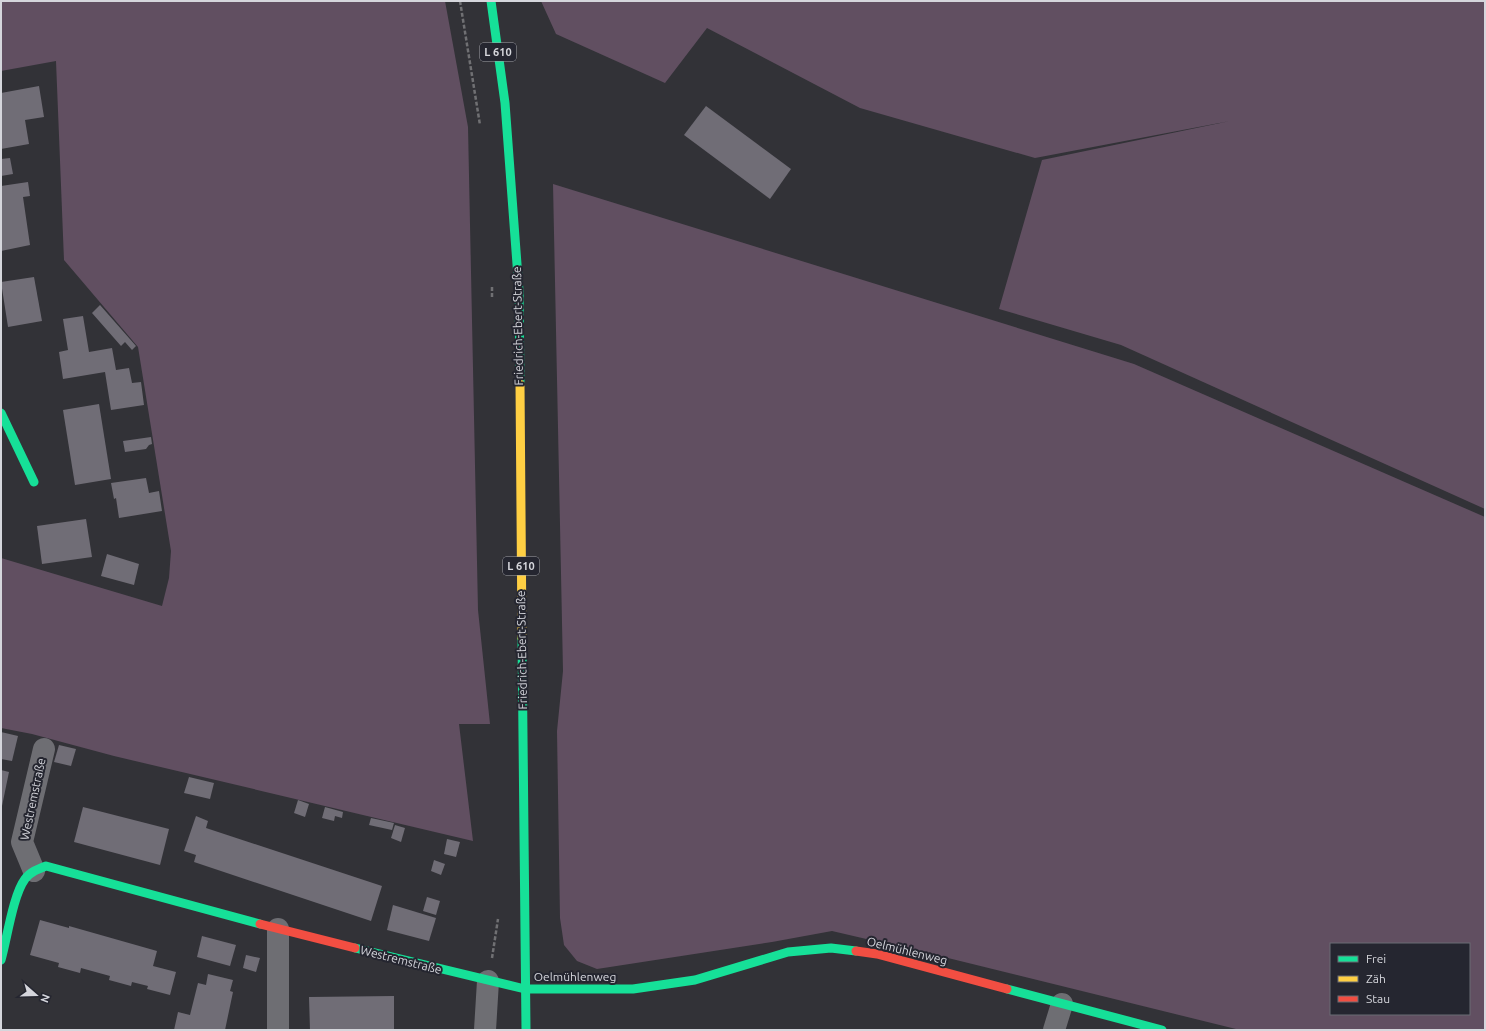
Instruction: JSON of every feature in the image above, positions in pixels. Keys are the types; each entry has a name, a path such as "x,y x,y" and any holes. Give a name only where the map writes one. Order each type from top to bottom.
{"street":[{"name":"Friedrich-Ebert-Straße","path":"491,1 505,103 519,291 526,1030"},
{"path":"1,413 34,482"},
{"name":"Westremstraße","path":"44,749 22,842 34,871 46,866 278,929 488,982 525,989"},
{"path":"1,960 18,896 24,880 34,871"},
{"path":"278,929 278,1030"},
{"name":"Oelmühlenweg","path":"525,989 633,990 695,980 788,952 831,948 877,954 1162,1030"},
{"path":"485,1030 488,982"},
{"path":"1054,1030 1062,1004"}],"path":[{"path":"460,1 481,132"},
{"path":"492,286 492,302"},
{"path":"488,982 500,913"}],"shaded area":[{"path":"1,1 445,1 468,127 478,610 490,724 459,724 473,841 114,756 32,734 1,728 1,558 162,606 169,578 171,551 138,347 64,260 56,61 1,71"},
{"path":"541,1 1485,1 1485,509 1121,345 999,309 1042,160 1230,121 1035,158 860,108 707,28 665,83 556,34"},
{"path":"553,184 1134,364 1485,517 1485,1030 1240,1030 832,931 772,942 597,969 577,961 564,945 560,918 557,731 563,671"}],"building":[{"path":"39,86 44,117 25,120 29,144 1,149 1,93"},
{"path":"706,106 791,169 770,199 684,135"},
{"path":"10,158 13,174 1,176 1,159"},
{"path":"28,182 30,196 23,197 30,245 1,251 1,186"},
{"path":"34,277 42,321 8,327 1,282"},
{"path":"100,305 136,346 132,350 125,342 121,346 92,313"},
{"path":"83,316 89,352 112,348 116,370 129,368 132,383 141,382 144,405 111,410 105,372 63,379 59,352 68,350 63,319"},
{"path":"99,404 111,479 75,485 63,410"},
{"path":"151,437 152,444 146,449 125,452 123,441"},
{"path":"146,478 149,493 159,491 162,511 119,518 116,498 114,499 111,483"},
{"path":"86,519 92,557 42,564 37,526"},
{"path":"107,554 139,564 134,585 101,576"},
{"path":"1,732 18,736 12,761 1,759"},
{"path":"59,745 76,749 71,766 54,762"},
{"path":"1,770 9,772 2,806 1,806"},
{"path":"189,777 214,783 210,799 184,793"},
{"path":"298,800 309,804 305,817 294,813"},
{"path":"83,807 169,829 160,865 74,842"},
{"path":"325,807 343,812 342,818 335,816 334,821 322,818"},
{"path":"196,816 208,821 206,828 382,886 371,921 194,862 196,855 184,851"},
{"path":"371,818 394,823 392,830 369,825"},
{"path":"395,825 405,828 401,842 391,838"},
{"path":"447,839 460,842 456,857 444,854"},
{"path":"434,860 445,864 441,875 431,871"},
{"path":"427,897 440,901 436,915 423,911"},
{"path":"393,905 436,918 429,941 387,930"},
{"path":"40,920 69,928 69,926 157,951 153,966 176,972 170,995 147,989 148,986 132,982 131,986 109,980 110,976 81,968 80,973 58,967 59,963 30,955"},
{"path":"202,936 236,945 230,966 197,957"},
{"path":"246,955 260,958 256,972 243,968"},
{"path":"208,974 233,980 230,991 233,992 225,1030 174,1030 178,1012 190,1015 198,983 206,985"},
{"path":"394,996 394,1030 310,1030 309,997"}],"traffic: fast":[{"path":"491,1 505,103 519,291 520,384"},
{"path":"1,413 34,482"},
{"path":"522,638 526,1030"},
{"path":"1,960 14,906 21,886 29,874 46,866 260,924"},
{"path":"355,948 525,989 633,989 695,980 788,952 831,948 856,951"},
{"path":"1007,989 1162,1030"}],"traffic: slow":[{"path":"520,384 522,638"}],"traffic: jam":[{"path":"260,924 355,948"},
{"path":"856,951 877,954 1007,989"}]}
